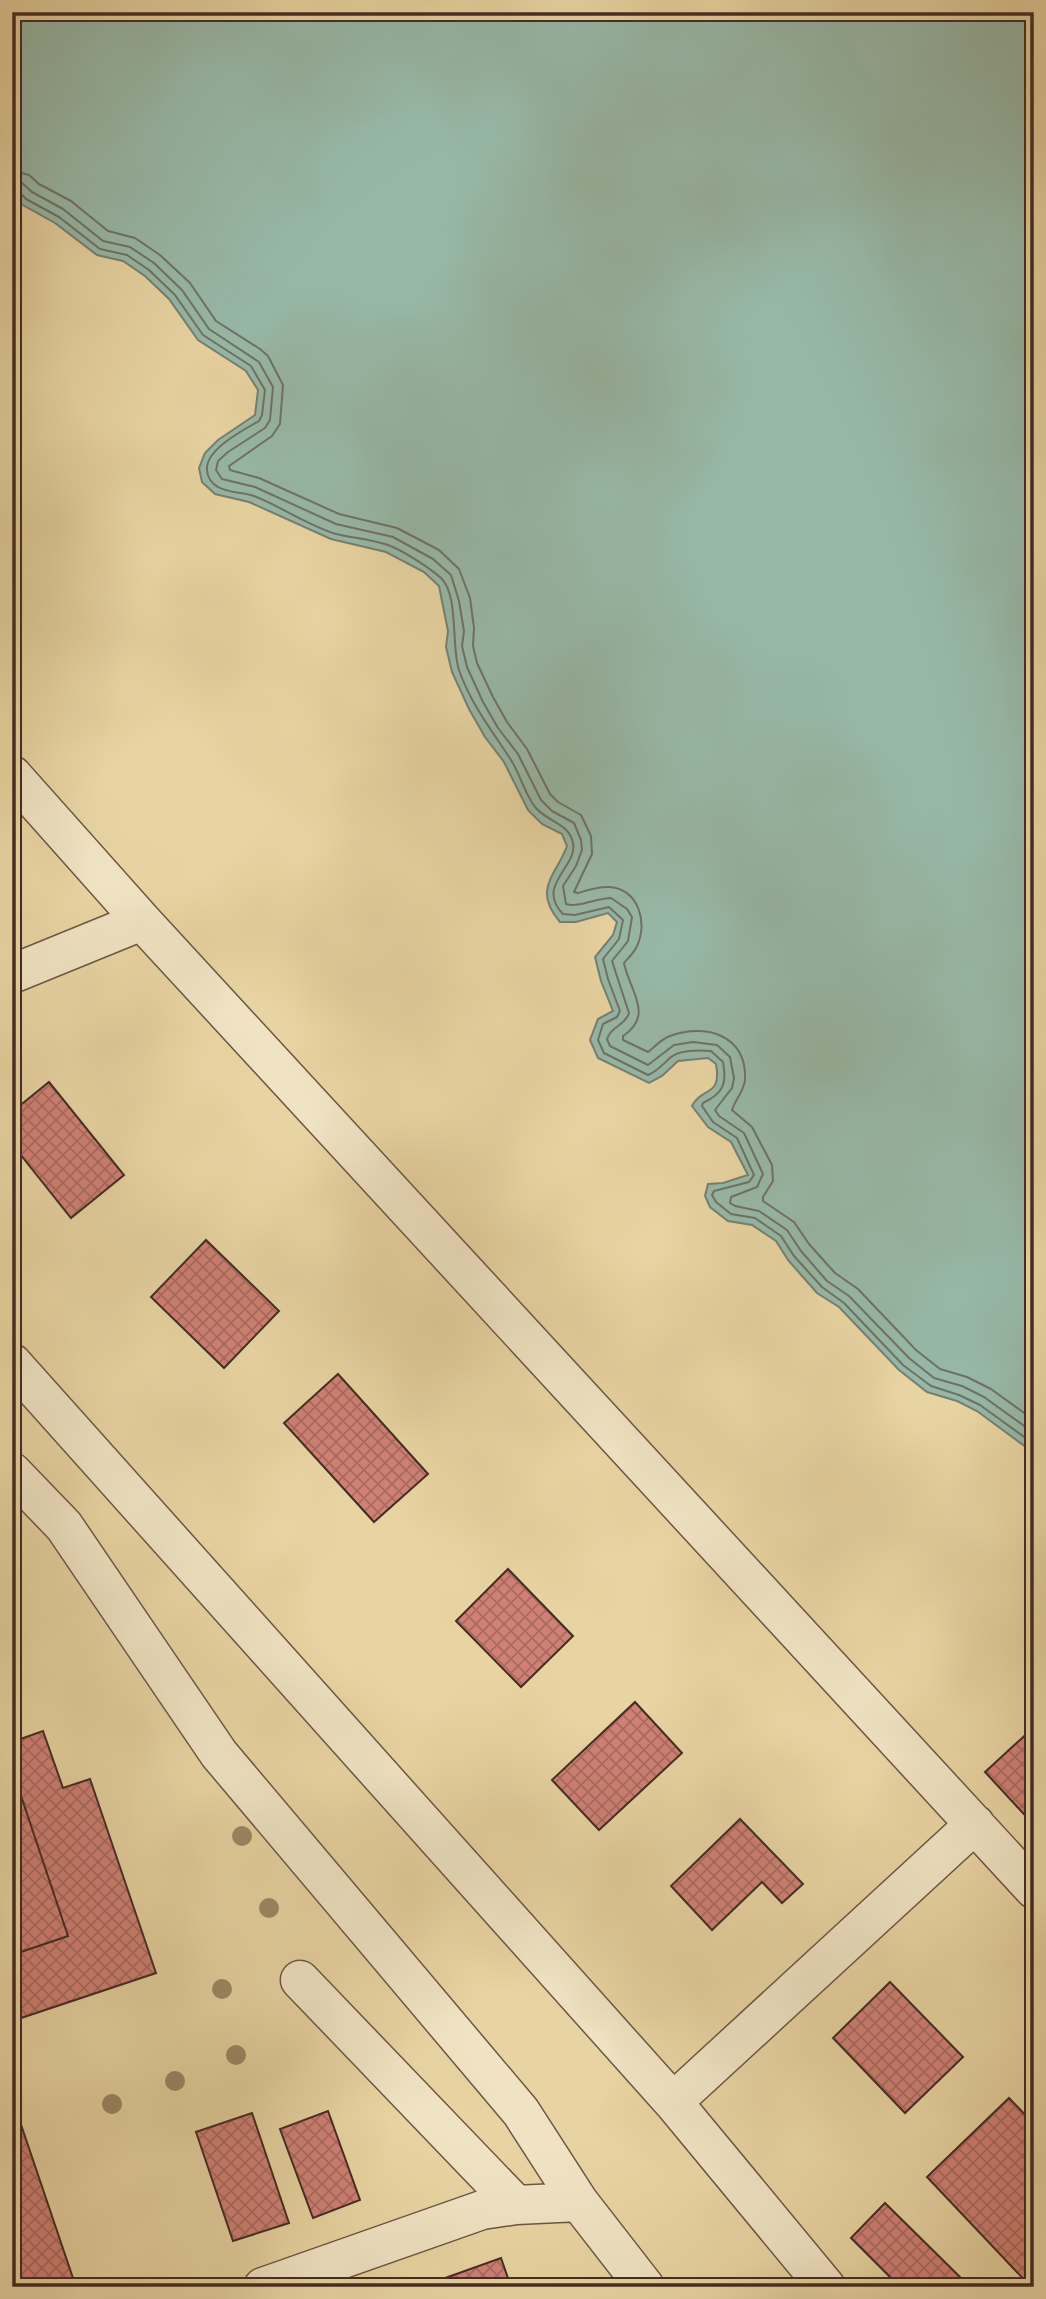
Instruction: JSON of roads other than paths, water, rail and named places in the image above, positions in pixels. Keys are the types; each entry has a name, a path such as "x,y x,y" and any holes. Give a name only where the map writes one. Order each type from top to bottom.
{"street":[{"path":"12,775 142,921 1034,1889"},
{"path":"12,974 142,921"},
{"path":"12,1363 673,2102 826,2287"},
{"path":"12,1472 64,1526 219,1754 521,2112 579,2202 645,2287"},
{"path":"673,2102 975,1824"},
{"path":"300,1980 516,2205"},
{"path":"263,2287 482,2210 516,2205 579,2202"}],"water":[{"path":"12,12 1034,12 1034,1453 977,1411 957,1401 927,1392 899,1370 839,1307 817,1293 788,1260 776,1241 752,1225 728,1221 710,1207 705,1196 708,1184 723,1183 748,1175 731,1142 708,1127 692,1106 714,1087 716,1064 708,1058 678,1061 662,1076 649,1083 598,1058 590,1040 598,1019 613,1011 595,957 613,935 617,922 608,913 576,922 560,922 552,910 547,891 567,846 562,834 542,824 528,810 504,762 469,709 452,672 446,647 448,631 439,586 424,572 386,552 331,539 249,502 215,494 202,482 199,468 205,453 218,440 255,415 258,390 246,371 198,340 169,299 145,276 123,261 97,255 55,223 21,204 12,193"}]}
